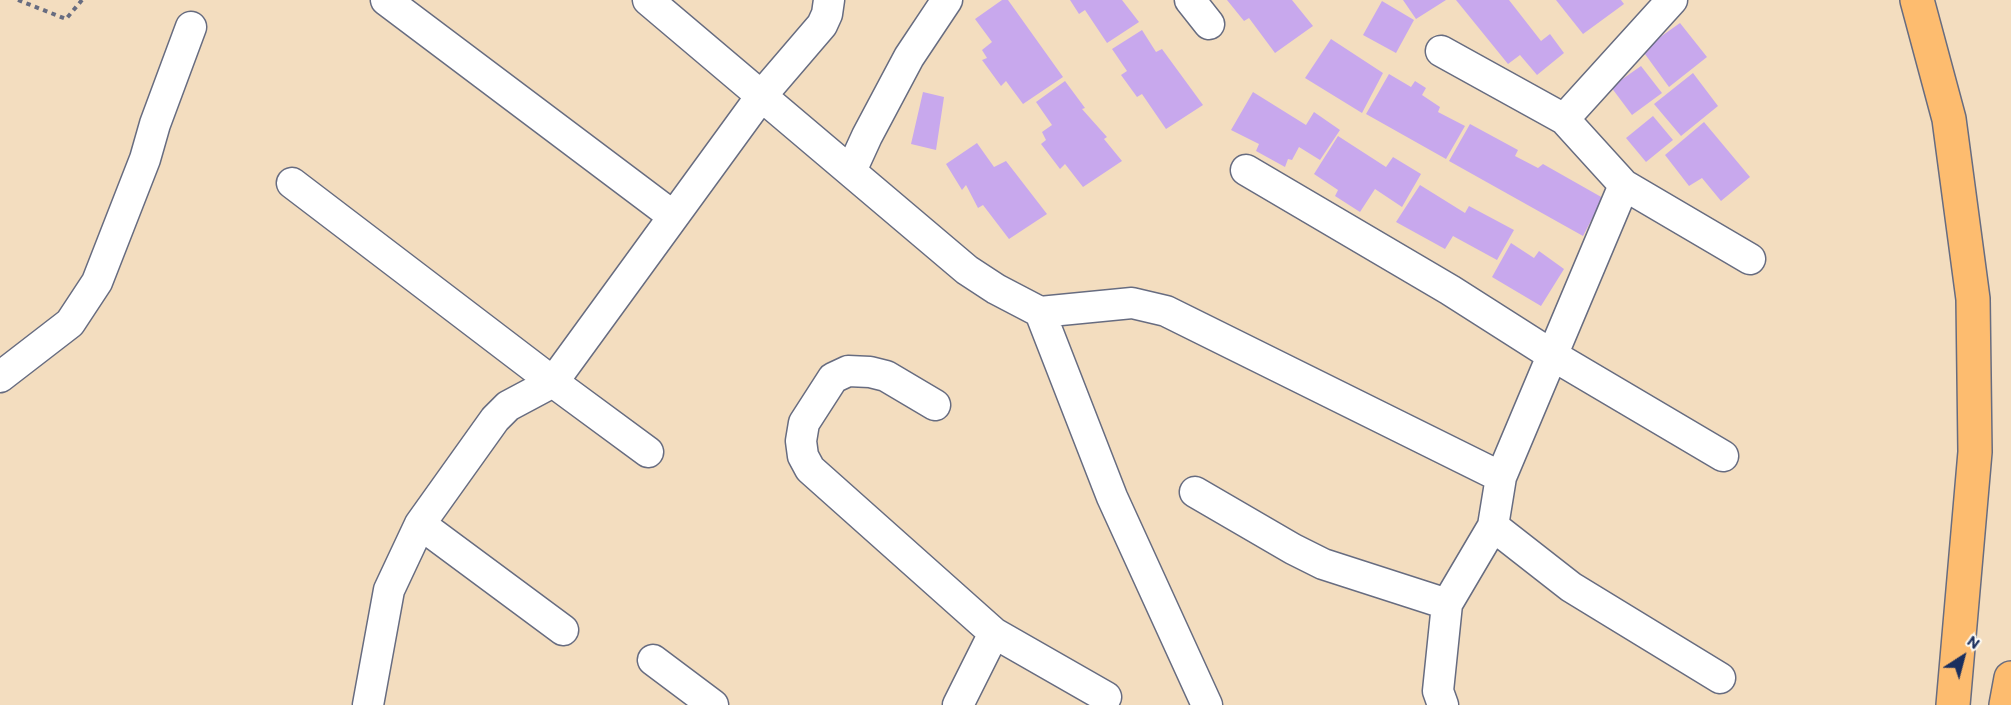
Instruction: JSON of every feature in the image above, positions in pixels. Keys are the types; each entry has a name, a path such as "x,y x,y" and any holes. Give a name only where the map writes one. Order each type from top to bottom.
{"highway":[{"path":"1917,0 1949,119 1973,299 1975,452 1953,705"},
{"path":"2006,705 2011,678"}],"street":[{"path":"386,0 674,216"},
{"path":"648,0 967,270 996,289 1041,312 1132,303 1166,311 1501,477"},
{"path":"368,705 389,590 420,524 495,419 508,406 553,382 762,95 822,25 827,14 829,0"},
{"path":"851,171 909,57 947,0"},
{"path":"1190,0 1209,24"},
{"path":"1564,119 1672,0"},
{"path":"0,377 70,323 97,282 145,159 155,124 190,27"},
{"path":"1441,51 1564,119 1624,185 1750,260"},
{"path":"1246,170 1450,290 1552,355 1723,456"},
{"path":"292,183 648,452"},
{"path":"1443,705 1438,691 1447,604 1493,526 1501,477 1624,185"},
{"path":"1041,312 1112,497 1207,705"},
{"path":"935,405 886,376 870,372 848,371 833,378 804,423 801,441 803,456 810,469 994,633 1106,697"},
{"path":"1195,492 1323,564 1447,604"},
{"path":"420,524 563,630"},
{"path":"1493,526 1571,587 1720,678"},
{"path":"958,705 994,633"},
{"path":"653,660 712,705"}],"path":[{"path":"18,0 66,19 82,0"}],"building":[{"path":"1002,0 1008,0 1063,77 1023,104 1006,81 1001,86 982,60 987,58 982,50 992,42 975,19"},
{"path":"1070,0 1122,0 1139,22 1107,43 1085,10 1079,14"},
{"path":"1227,0 1292,0 1313,26 1275,53 1249,18 1244,21"},
{"path":"1403,0 1446,0 1416,19"},
{"path":"1456,0 1509,0 1541,41 1550,34 1564,53 1537,75 1520,55 1508,64"},
{"path":"1556,0 1621,0 1624,4 1583,34"},
{"path":"1382,1 1414,20 1396,53 1363,35"},
{"path":"1680,23 1707,57 1669,87 1642,50"},
{"path":"1142,30 1156,52 1162,49 1203,105 1166,129 1142,94 1137,97 1121,75 1127,71 1112,49"},
{"path":"1331,39 1383,73 1362,113 1305,78"},
{"path":"1641,66 1662,93 1632,115 1611,87"},
{"path":"1693,73 1718,106 1681,136 1654,104"},
{"path":"1389,74 1411,87 1415,81 1426,88 1422,95 1440,107 1438,112 1465,126 1446,159 1366,114"},
{"path":"1065,81 1085,108 1082,109 1107,137 1104,139 1122,161 1083,187 1065,164 1060,169 1041,144 1046,140 1042,132 1052,125 1036,102"},
{"path":"923,92 944,97 936,150 911,144"},
{"path":"1253,92 1306,125 1314,112 1340,130 1320,160 1299,147 1292,160 1288,159 1285,167 1256,151 1259,144 1231,130"},
{"path":"1653,116 1673,140 1646,162 1626,138"},
{"path":"1704,122 1750,177 1721,201 1702,178 1689,186 1665,155"},
{"path":"1470,124 1518,150 1515,156 1538,168 1543,164 1603,198 1583,236 1449,161"},
{"path":"1338,136 1386,167 1393,157 1421,174 1402,207 1375,189 1360,212 1335,196 1338,190 1314,174"},
{"path":"977,143 994,167 1006,161 1047,214 1009,239 983,205 978,208 966,185 962,190 946,164"},
{"path":"1420,185 1465,213 1469,206 1514,230 1497,260 1453,236 1445,249 1396,222"},
{"path":"1511,243 1534,258 1539,251 1564,269 1541,306 1492,277"}]}
